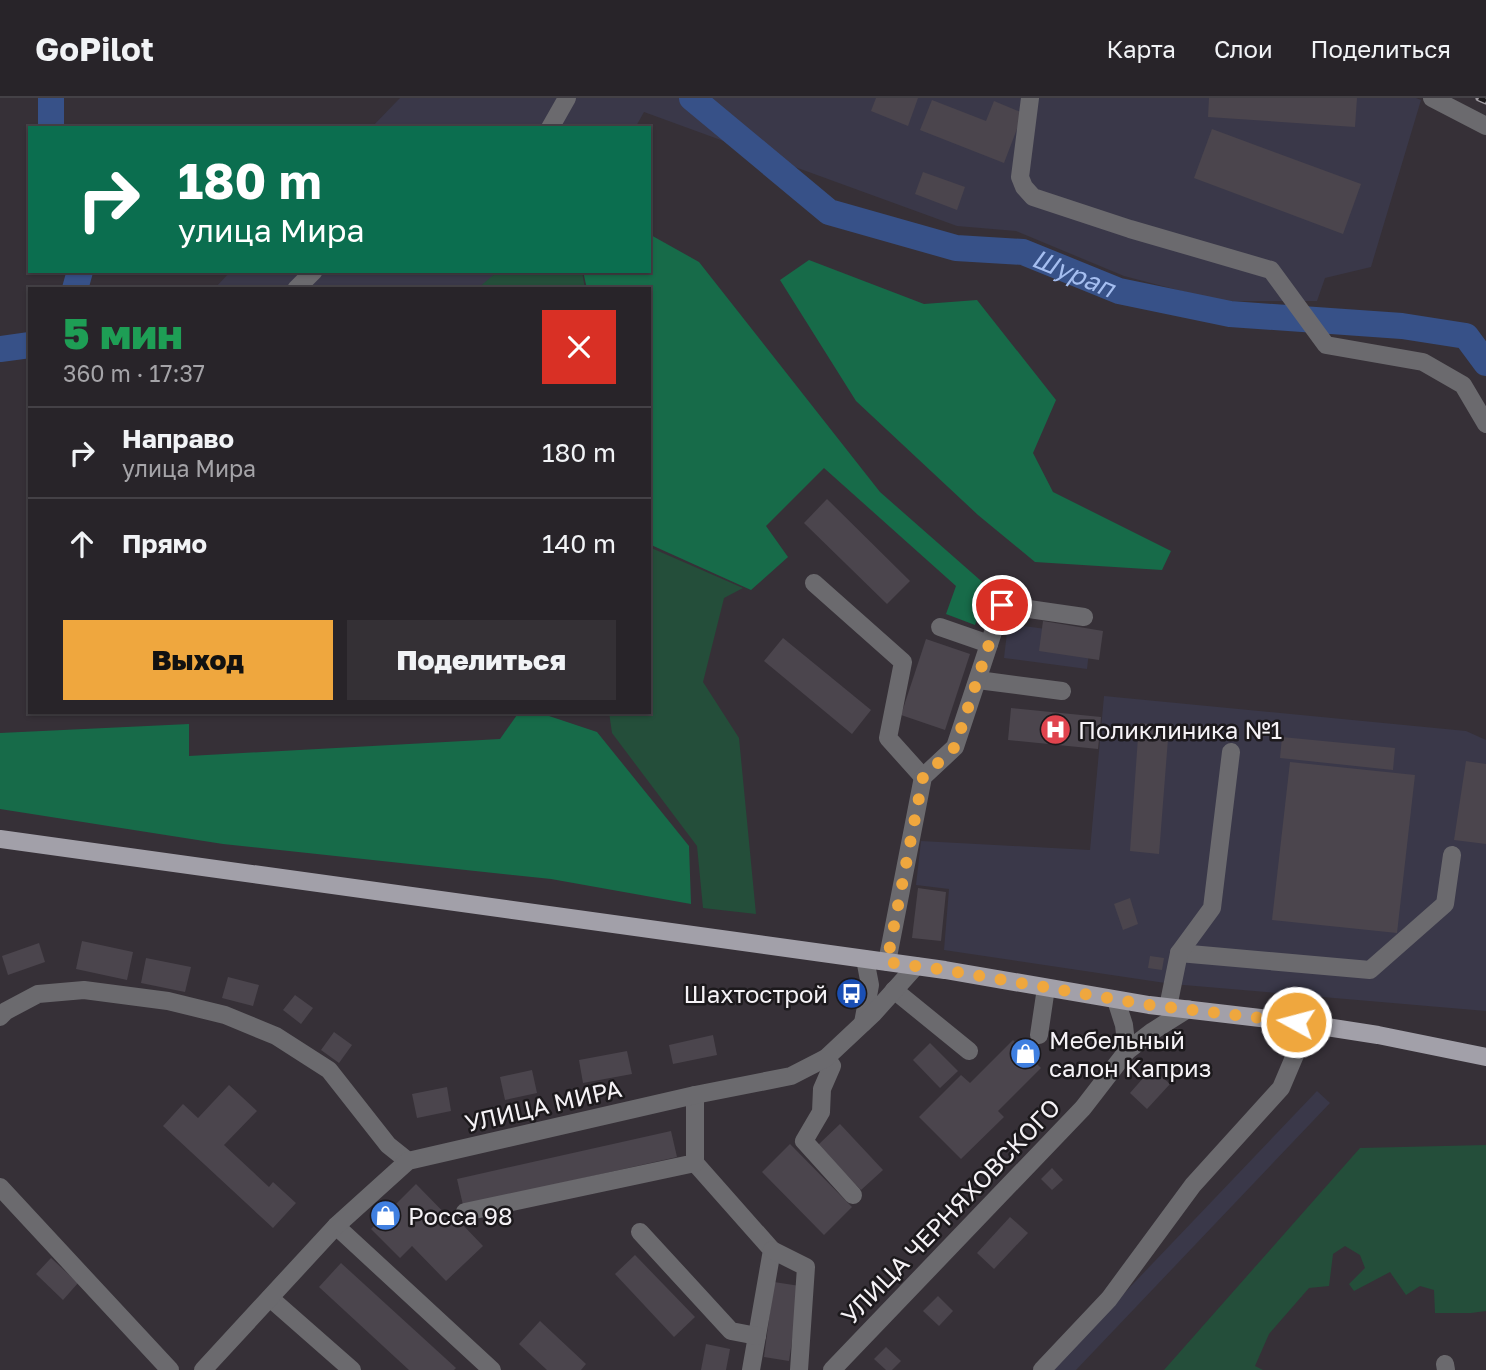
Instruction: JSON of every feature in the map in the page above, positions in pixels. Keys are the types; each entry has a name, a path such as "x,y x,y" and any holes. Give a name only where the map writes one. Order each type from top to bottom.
{"main road":[{"path":"0,839 916,966 1116,1000 1378,1035 1486,1057"}],"street":[{"path":"551,126 566,98"},
{"path":"1030,98 1020,177 1033,197 1270,270 1326,345 1423,362 1463,385 1486,424"},
{"path":"1432,98 1486,126"},
{"path":"298,287 311,273"},
{"path":"814,583 903,662 888,738 923,777"},
{"path":"887,962 923,777 955,747 1002,605 1084,617"},
{"path":"940,627 989,645"},
{"path":"978,680 1062,691"},
{"path":"1168,1007 1179,953 1212,908 1231,752"},
{"path":"1179,953 1370,970 1445,904 1452,855"},
{"path":"863,1023 870,985 865,959"},
{"name":"УЛИЦА МИРА","path":"203,1370 336,1226 408,1161 695,1095 791,1076 826,1058 916,966"},
{"path":"1039,1035 1045,988"},
{"path":"0,1017 38,994 84,990 168,1001 225,1016 276,1036 329,1070 388,1145 408,1161"},
{"path":"894,990 968,1051"},
{"path":"1116,1000 1124,1025 1127,1051"},
{"name":"УЛИЦА ЧЕРНЯХОВСКОГО","path":"832,1370 1083,1108 1127,1051 1188,1009"},
{"path":"1042,1370 1109,1299 1193,1185 1281,1088 1296,1055 1296,1022"},
{"path":"826,1058 832,1066 822,1089 821,1112 804,1142 853,1195"},
{"path":"695,1095 695,1163 772,1250 806,1266 799,1370"},
{"path":"464,1212 695,1163"},
{"path":"0,1187 170,1370"},
{"path":"336,1226 492,1370"},
{"path":"640,1232 731,1331 757,1336"},
{"path":"751,1370 772,1250"},
{"path":"270,1298 352,1370"}],"shaded area":[{"path":"400,98 1421,100 1371,267 1325,278 1317,301 1220,301 1124,276 1016,231 957,226 644,112 636,126 373,126"},
{"path":"229,273 552,273 544,287 216,287"},
{"path":"1008,624 1091,635 1087,669 1004,658"},
{"path":"1104,696 1466,731 1486,740 1486,1011 1172,984 944,950 949,889 916,885 921,841 1090,850"},
{"path":"1317,1091 1330,1103 1076,1370 1051,1370"}],"green space":[{"path":"651,235 699,262 880,492 988,587 975,625 946,614 956,586 824,468 766,526 788,557 751,590 651,545 651,287 587,287 583,273 651,273"},
{"path":"809,260 924,304 977,300 1056,400 1033,453 1053,492 1171,551 1162,570 1035,562 978,515 856,401 780,280"},
{"path":"496,273 582,273 585,287 479,287"},
{"path":"651,548 743,588 724,598 703,682 739,738 756,914 703,908 697,846 612,733 609,714 651,714"},
{"path":"518,714 543,714 597,732 689,846 691,904 551,879 223,844 0,809 0,733 189,724 189,756 500,739"},
{"path":"1486,1145 1486,1311 1435,1313 1434,1290 1420,1286 1406,1295 1390,1272 1354,1291 1349,1284 1365,1268 1360,1255 1345,1246 1333,1254 1329,1286 1309,1288 1269,1334 1255,1366 1263,1370 1164,1370 1360,1148"}],"building":[{"path":"876,98 918,98 908,126 871,111"},
{"path":"1209,98 1357,98 1355,127 1208,117"},
{"path":"932,100 986,121 994,101 1023,113 1004,163 920,130"},
{"path":"1212,129 1361,184 1343,234 1194,178"},
{"path":"923,172 965,187 957,210 915,194"},
{"path":"827,499 910,581 887,604 804,523"},
{"path":"1043,621 1103,631 1099,660 1039,651"},
{"path":"783,638 871,710 852,734 764,661"},
{"path":"926,639 970,654 945,730 901,715"},
{"name":"Поликлиника №1","path":"1011,708 1101,717 1098,749 1008,740"},
{"path":"1139,723 1169,726 1159,854 1130,851"},
{"path":"1282,737 1395,748 1393,770 1280,758"},
{"path":"1466,761 1486,764 1486,844 1454,840"},
{"path":"1290,762 1415,775 1397,933 1272,920"},
{"path":"918,888 946,892 941,941 912,938"},
{"path":"1130,898 1138,924 1123,930 1114,904"},
{"path":"82,941 133,952 127,980 76,969"},
{"path":"39,943 45,962 8,975 2,956"},
{"path":"1150,956 1164,958 1162,970 1148,968"},
{"path":"146,958 191,967 185,992 141,983"},
{"path":"228,977 259,985 253,1006 222,998"},
{"path":"295,995 313,1008 301,1024 283,1010"},
{"path":"334,1032 352,1045 339,1063 321,1050"},
{"path":"713,1035 717,1055 673,1064 669,1045"},
{"path":"1013,1040 1041,1068 998,1111 1004,1117 961,1159 919,1117 961,1075 970,1083"},
{"path":"930,1043 958,1071 940,1088 913,1060"},
{"path":"627,1051 632,1074 583,1083 579,1060"},
{"path":"1152,1068 1170,1084 1147,1109 1130,1093"},
{"path":"532,1070 537,1093 505,1100 500,1077"},
{"path":"229,1085 257,1111 224,1145 269,1187 273,1182 296,1203 273,1228 163,1126 183,1104 198,1118"},
{"path":"447,1087 451,1111 417,1118 412,1094"},
{"path":"840,1124 883,1170 861,1190 818,1145"},
{"path":"671,1131 677,1157 463,1205 457,1179"},
{"path":"790,1144 852,1207 824,1235 762,1172"},
{"path":"1052,1168 1063,1180 1052,1190 1041,1179"},
{"path":"416,1184 458,1227 461,1223 483,1246 446,1281 412,1246 400,1258 371,1229"},
{"path":"1010,1217 1028,1233 994,1269 977,1253"},
{"path":"635,1255 695,1317 674,1337 615,1274"},
{"path":"51,1258 78,1283 63,1300 36,1274"},
{"path":"341,1263 456,1368 409,1370 319,1287"},
{"path":"774,1282 800,1286 789,1361 764,1357"},
{"path":"938,1296 953,1311 939,1326 923,1311"},
{"path":"540,1321 586,1364 581,1370 547,1370 519,1344"},
{"path":"706,1344 730,1349 726,1370 701,1370"},
{"path":"886,1347 901,1361 892,1370 886,1370 874,1359"}],"waterway":[{"name":"Шурап","path":"51,98 51,126"},
{"name":"Шурап","path":"692,98 829,212 956,248 1023,252 1119,291 1230,314 1402,326 1466,336 1486,363"},
{"name":"Шурап","path":"76,287 79,273"},
{"name":"Шурап","path":"0,349 28,345"}],"railway":[{"path":"1479,98 1486,101"}],"place":[{"name":"Поликлиника №1","path":"1055,729"},
{"name":"Шахтострой","path":"851,993"},
{"name":"Мебельный салон Каприз","path":"1026,1053"},
{"name":"Росса 98","path":"385,1215"}],"route":[{"path":"1002,605 955,747 923,777 887,962 1149,1005 1296,1022"}]}
